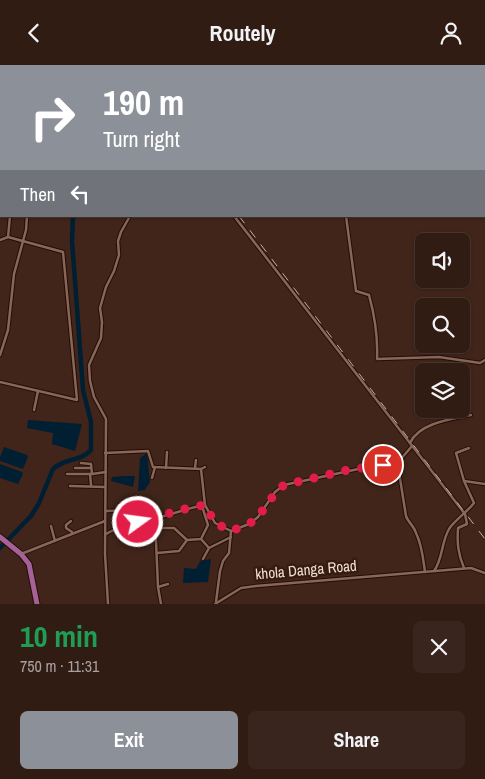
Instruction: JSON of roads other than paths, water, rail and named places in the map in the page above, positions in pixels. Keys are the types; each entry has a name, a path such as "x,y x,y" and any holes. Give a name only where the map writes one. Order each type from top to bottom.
{"highway":[{"path":"1,538 21,554 30,567 37,604"}],"street":[{"path":"8,237 10,217"},
{"path":"0,355 8,330 14,274 27,217"},
{"path":"108,604 104,554 106,534 106,419 94,397 89,365 101,338 102,322 100,308 119,255 118,241 129,217"},
{"path":"235,217 465,514 467,524 458,528 457,545 459,557 464,568"},
{"path":"346,217 356,291 369,295 374,311 378,335 377,359 439,357 480,363 485,360"},
{"path":"0,240 8,237 63,252 76,400 0,382"},
{"path":"34,410 38,391"},
{"path":"425,572 422,546 406,516 398,466 411,445 414,436 430,426 448,419 471,415"},
{"path":"434,571 439,565 444,539 450,527 474,503 464,481 456,453 468,447"},
{"path":"106,453 148,451 154,467 152,478"},
{"path":"166,468 167,452"},
{"path":"195,469 196,460"},
{"path":"203,506 215,523 231,531 249,524 258,517 276,492 284,485 400,460"},
{"path":"80,463 91,464 90,486"},
{"path":"154,467 195,469 205,467"},
{"path":"75,468 92,468"},
{"path":"200,469 203,506 208,525 201,539"},
{"path":"66,474 106,473"},
{"path":"464,481 485,484"},
{"path":"70,486 105,487"},
{"path":"106,534 119,527 203,506"},
{"path":"106,511 131,510 148,520"},
{"path":"155,517 158,587 161,604"},
{"path":"71,521 66,525 66,529 74,533"},
{"path":"21,554 105,521"},
{"path":"51,526 55,541"},
{"path":"156,527 174,528 187,540 201,539 209,547"},
{"path":"215,603 220,571 223,561 229,553 231,531"},
{"path":"203,559 209,547 230,537"},
{"path":"156,553 179,551 187,540"},
{"name":"khola Danga Road","path":"215,603 241,588 256,585 464,568 471,568 485,573"},
{"path":"158,587 168,584"}],"water":[{"path":"28,420 82,424 75,451 52,444 53,433 27,428"},
{"path":"4,447 27,455 28,457 23,469 0,461"},
{"path":"147,453 150,482 145,490 138,491 140,458"},
{"path":"0,464 22,472 23,474 18,484 0,478"},
{"path":"135,476 133,487 111,481 112,477"},
{"path":"211,559 208,582 183,583 184,568 196,569 200,561"}],"waterway":[{"path":"0,548 31,516 39,503 53,469 62,463 87,454 91,450 91,422 83,390 72,241 73,217"}],"railway":[{"path":"240,217 485,539"}]}
